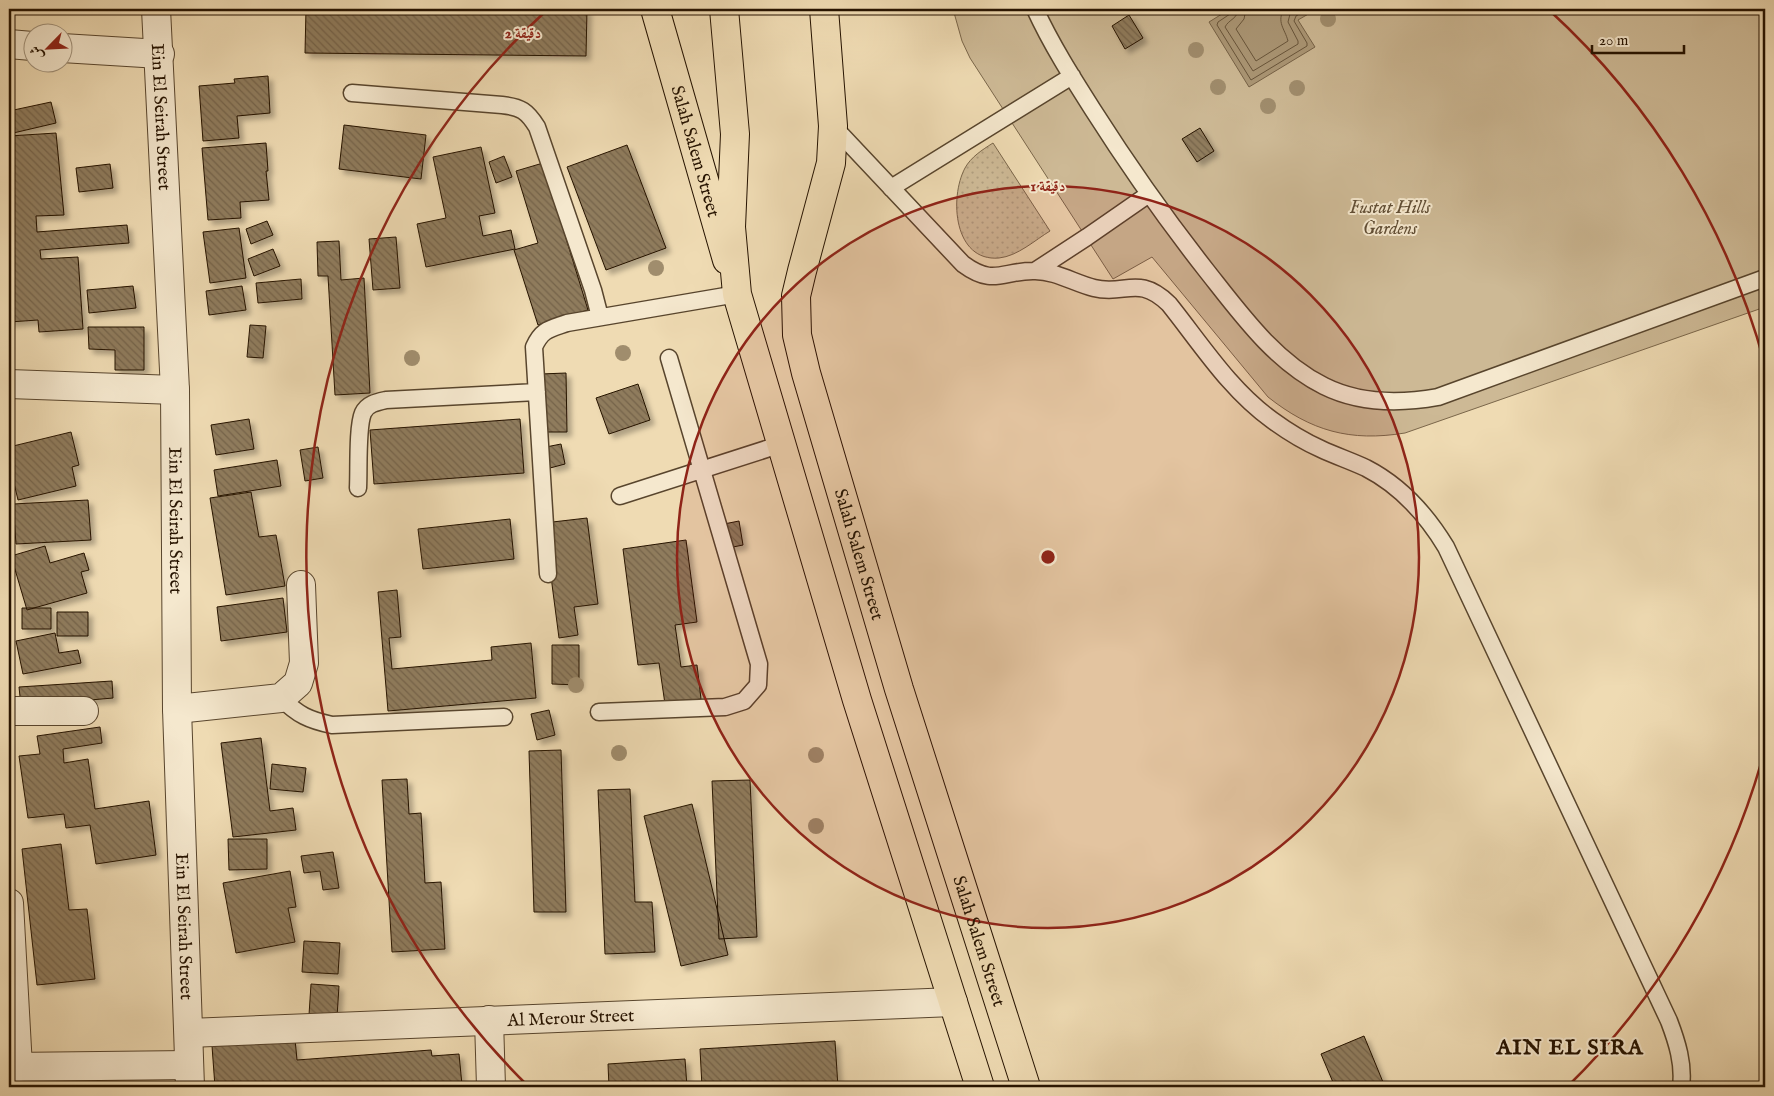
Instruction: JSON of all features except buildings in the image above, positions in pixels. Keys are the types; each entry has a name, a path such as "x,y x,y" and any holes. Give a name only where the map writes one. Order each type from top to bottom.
{"main road":[{"name":"Salah Salem Street","path":"655,9 857,700 980,1087"},
{"name":"Salah Salem Street","path":"724,9 734,134 731,227 737,294"},
{"name":"Salah Salem Street","path":"824,9 834,126 831,163 796,296 797,335 806,373 899,689 1026,1087"}],"street":[{"name":"Ein El Seirah Street","path":"156,9 160,54 175,390 178,709 190,1076"},
{"path":"9,44 22,45"},
{"path":"72,49 160,54"},
{"path":"9,384 175,390"},
{"path":"178,709 281,698 298,683 304,663 301,584"},
{"path":"9,711 84,711"},
{"path":"9,903 14,1067 68,1077 190,1076"},
{"name":"Al Merour Street","path":"189,1033 952,1002"},
{"path":"489,1020 491,1087"}],"lane":[{"path":"1035,9 1072,76 1149,194 1227,296 1286,361 1305,375 1325,386 1369,400 1392,402 1438,397 1765,278"},
{"path":"891,188 1072,76"},
{"path":"352,93 502,105 516,107 529,115 537,127 593,290 600,317"},
{"path":"834,126 963,264 973,271 984,276 999,277 1035,271 1053,274 1094,288 1106,290 1130,287 1140,288 1161,296 1248,401 1294,436 1387,480 1404,494 1434,528 1450,556 1669,1021 1681,1062 1681,1087"},
{"path":"1035,271 1149,194"},
{"path":"548,574 534,347 539,337 546,330 567,323 737,294"},
{"path":"599,712 725,707 744,701 758,685 760,664 669,358"},
{"path":"358,488 360,425 364,412 373,403 386,400 537,392"},
{"path":"620,496 782,444"},
{"path":"281,698 296,712 313,721 332,725 504,717"}],"green space":[{"name":"Fustat Hills Gardens","path":"953,9 1765,9 1765,307 1405,433 1366,436 1349,435 1316,426 1284,409 1268,397 1152,257 1113,279 970,58 962,41"},
{"path":"993,143 1050,231 1020,251 999,258 984,257 972,250 964,239 959,226 957,211 957,195 967,164"}],"water":[{"path":"1230,9 1317,9 1298,20 1315,47 1249,87 1209,22"}],"district":[{"name":"AIN EL SIRA","path":"1570,1046"}]}
